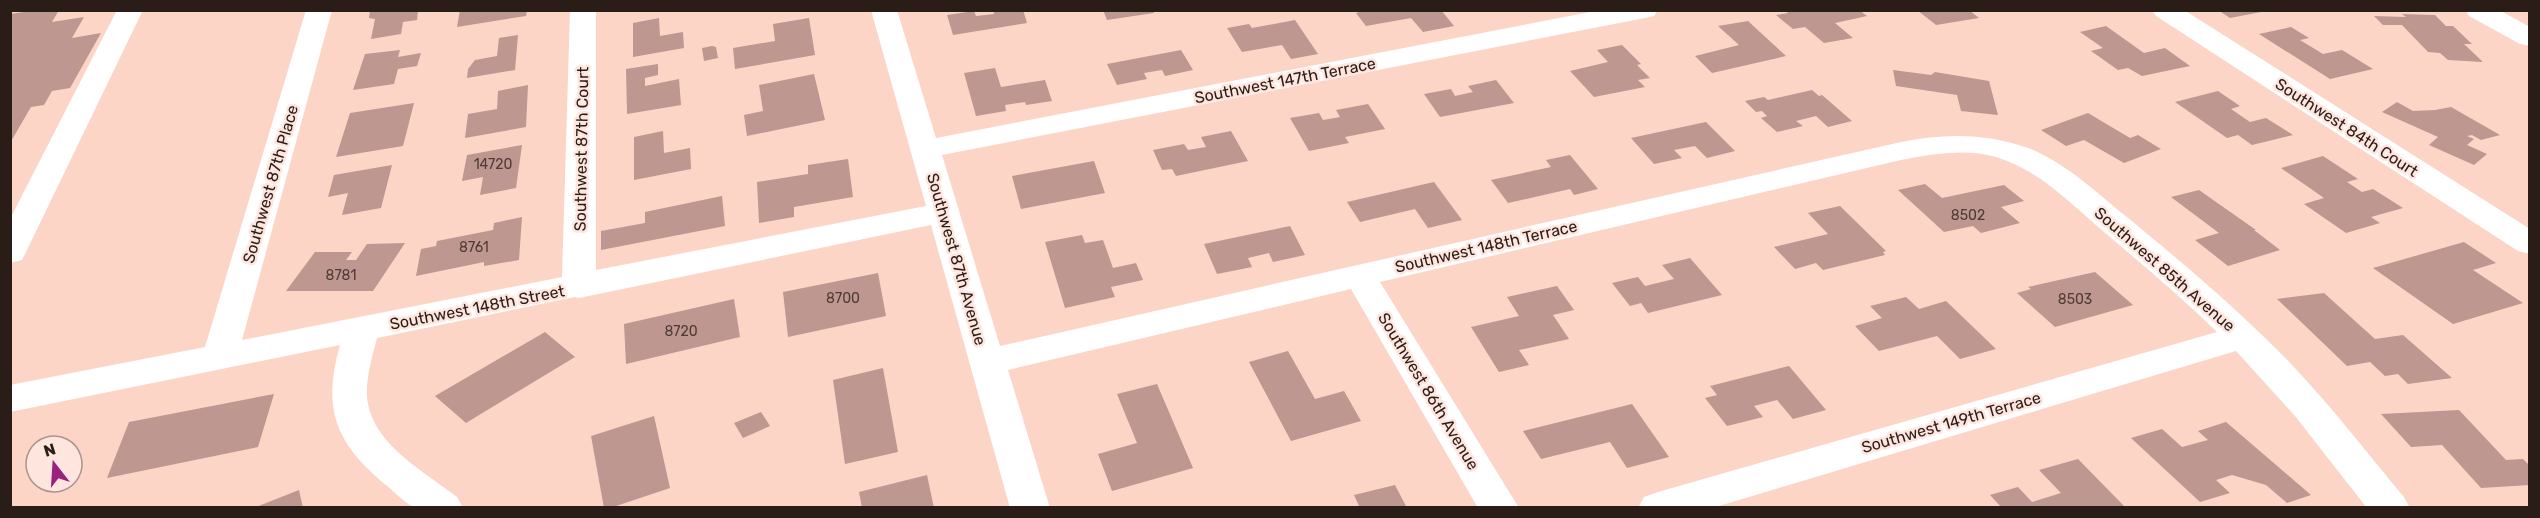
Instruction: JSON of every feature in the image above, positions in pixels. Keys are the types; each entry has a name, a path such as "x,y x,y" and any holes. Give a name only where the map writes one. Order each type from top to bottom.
{"street":[{"path":"10,252 130,10"},
{"name":"Southwest 87th Place","path":"220,357 319,10"},
{"name":"Southwest 87th Court","path":"579,287 583,10"},
{"name":"Southwest 87th Avenue","path":"884,10 1030,507"},
{"name":"Southwest 147th Terrace","path":"925,149 1645,10"},
{"name":"Southwest 84th Court","path":"2165,10 2529,244"},
{"path":"2478,10 2529,38"},
{"name":"Southwest 148th Terrace","path":"988,362 1910,149 1947,144 1986,146"},
{"name":"Southwest 85th Avenue","path":"1986,146 2022,156 2055,176 2185,282 2243,337 2311,410 2390,507"},
{"name":"Southwest 148th Street","path":"12,402 220,357 944,213"},
{"name":"Southwest 86th Avenue","path":"1359,275 1499,507"},
{"path":"361,330 349,399 362,437 376,454 443,507"},
{"name":"Southwest 149th Terrace","path":"1658,507 2243,337"}],"building":[{"path":"59,10 52,22 84,17 72,38 101,33 70,88 52,91 44,105 31,107 10,143 10,14"},
{"path":"370,10 418,10 417,20 403,22 401,34 371,39 375,19 369,18"},
{"path":"460,10 527,10 526,16 457,27"},
{"path":"993,10 1023,10 1027,23 953,35 947,15 974,11 976,16 994,14"},
{"path":"1103,10 1153,10 1154,13 1107,20"},
{"path":"1367,10 1441,10 1454,26 1423,32 1411,18 1366,26 1356,13"},
{"path":"1785,10 1859,10 1867,16 1835,23 1853,38 1824,43 1805,27 1793,29 1776,15 1788,13"},
{"path":"1917,10 1969,10 1979,18 1936,25"},
{"path":"2218,10 2261,10 2261,12 2230,18"},
{"path":"2402,14 2435,15 2446,26 2453,26 2472,44 2464,44 2483,62 2448,60 2440,53 2428,52 2402,25 2383,25 2374,16 2406,17"},
{"path":"659,18 660,36 683,32 684,48 633,57 633,23"},
{"path":"809,18 815,55 735,69 733,48 775,41 773,24"},
{"path":"1295,20 1318,54 1291,59 1282,45 1242,52 1227,28 1249,24 1252,28"},
{"path":"1748,21 1786,56 1712,73 1695,56 1739,45 1718,26"},
{"path":"2106,26 2144,53 2165,48 2190,66 2142,76 2128,68 2118,70 2091,51 2103,48 2080,32"},
{"path":"2291,27 2309,38 2300,40 2323,54 2342,50 2373,69 2330,79 2259,34"},
{"path":"518,35 515,70 467,78 468,69 475,60 497,56 499,38"},
{"path":"1622,45 1641,64 1637,65 1650,78 1638,80 1645,87 1594,97 1570,71 1608,62 1597,50"},
{"path":"716,47 718,58 704,61 702,48"},
{"path":"400,50 398,57 421,53 417,66 398,69 394,84 353,90 365,54"},
{"path":"1181,50 1193,70 1165,76 1162,70 1144,73 1147,79 1117,85 1107,64"},
{"path":"658,64 658,75 645,78 645,86 679,79 681,105 627,114 626,69"},
{"path":"995,68 1001,87 1045,80 1052,101 1005,105 1006,111 976,116 964,73"},
{"path":"1893,70 1931,75 1935,72 1989,81 1998,115 1961,111 1957,95 1896,86"},
{"path":"814,74 825,120 747,136 744,115 763,111 759,85"},
{"path":"1496,80 1514,103 1440,117 1424,94 1451,89 1455,96 1473,92 1468,86"},
{"path":"528,85 526,127 465,138 468,114 497,109 498,91"},
{"path":"1812,90 1819,96 1822,95 1852,121 1828,127 1816,116 1796,121 1803,126 1777,132 1761,118 1767,116 1762,111 1756,112 1745,101 1764,97 1768,100"},
{"path":"2218,91 2240,106 2231,109 2250,122 2266,118 2293,135 2252,145 2238,135 2227,138 2175,102"},
{"path":"2397,102 2413,111 2451,107 2500,135 2481,140 2472,135 2467,136 2474,139 2467,145 2487,154 2474,165 2429,145 2438,137 2382,112"},
{"path":"414,103 403,146 336,157 350,113"},
{"path":"1368,104 1385,129 1345,137 1349,143 1309,151 1290,118 1319,113 1323,120 1340,117 1336,110"},
{"path":"2088,113 2130,138 2138,135 2161,149 2124,163 2084,140 2066,146 2041,130"},
{"path":"1706,122 1735,151 1707,158 1695,146 1674,150 1682,158 1654,164 1631,138"},
{"path":"663,131 664,153 690,148 691,169 634,180 634,137"},
{"path":"1231,131 1248,161 1176,176 1172,169 1162,170 1153,150 1184,144 1188,150 1206,147 1201,137"},
{"path":"522,145 516,188 480,195 483,177 462,181 467,155"},
{"path":"1570,155 1598,189 1574,195 1570,189 1508,203 1491,180 1551,167 1546,160"},
{"path":"2323,156 2358,179 2347,182 2362,192 2373,189 2403,208 2371,217 2380,223 2346,233 2304,204 2324,198 2281,168"},
{"path":"848,159 853,197 794,207 794,217 759,223 757,182 808,174 808,165"},
{"path":"1094,161 1105,193 1021,209 1012,176"},
{"path":"392,165 381,208 342,215 348,193 328,197 334,175"},
{"path":"1434,182 1462,220 1428,228 1415,209 1360,222 1347,202"},
{"path":"1925,184 1942,198 2004,185 2024,201 2001,207 2020,223 1981,233 1973,226 1944,232 1898,190"},
{"path":"2199,190 2280,250 2228,266 2195,240 2219,233 2171,197"},
{"path":"722,196 725,226 601,250 601,231 645,223 645,212"},
{"path":"1840,206 1886,251 1883,252 1885,255 1823,270 1816,263 1795,269 1774,247 1828,234 1808,213"},
{"path":"522,217 519,260 484,266 484,262 416,276 421,249 436,246 437,241 493,230 494,223"},
{"path":"1290,226 1305,255 1273,262 1269,253 1248,258 1252,267 1217,274 1204,244"},
{"path":"1082,235 1085,243 1103,240 1113,268 1136,263 1143,280 1111,287 1115,297 1065,308 1045,242"},
{"path":"2464,242 2496,263 2473,270 2523,303 2453,324 2373,268"},
{"path":"405,243 373,291 286,291 315,252 352,252 346,260 356,260 367,244"},
{"path":"1690,258 1722,295 1648,313 1641,303 1630,306 1612,283 1638,277 1645,286 1674,279 1662,265"},
{"path":"2095,272 2133,305 2055,327 2017,293 2031,289 2028,287"},
{"path":"878,273 886,316 788,337 783,292"},
{"path":"1557,286 1574,310 1553,315 1569,339 1519,350 1529,365 1499,372 1471,327 1519,316 1507,297"},
{"path":"2324,293 2375,339 2403,335 2452,378 2408,384 2398,374 2385,376 2370,362 2347,366 2277,299"},
{"path":"1906,297 1919,309 1946,301 1996,349 1960,359 1937,336 1879,351 1855,326 1882,318 1870,306"},
{"path":"734,299 740,337 626,364 624,324"},
{"path":"545,332 575,357 466,423 435,396"},
{"path":"1288,351 1315,399 1344,391 1361,421 1291,441 1249,362"},
{"path":"1789,366 1826,410 1793,419 1777,400 1754,406 1763,417 1727,426 1705,398 1717,395 1710,386"},
{"path":"883,368 898,452 845,464 833,380"},
{"path":"1157,384 1193,468 1112,491 1098,454 1137,443 1117,394"},
{"path":"274,394 258,447 107,478 129,422"},
{"path":"1632,404 1669,457 1627,468 1610,442 1541,459 1523,431"},
{"path":"2459,410 2506,460 2523,459 2530,466 2530,485 2481,488 2442,445 2411,447 2381,414"},
{"path":"761,412 770,426 743,438 734,423"},
{"path":"654,416 670,488 604,508 591,436"},
{"path":"2226,422 2311,495 2287,503 2266,485 2232,475 2216,480 2230,493 2200,502 2131,438 2162,429 2182,447 2208,440 2198,431"},
{"path":"2078,459 2126,508 2002,508 1990,495 2018,487 2032,502 2061,493 2039,470"},
{"path":"927,475 934,508 862,508 859,492"},
{"path":"1395,485 1407,508 1360,508 1354,495"},
{"path":"299,490 303,508 256,508 256,507"}]}
